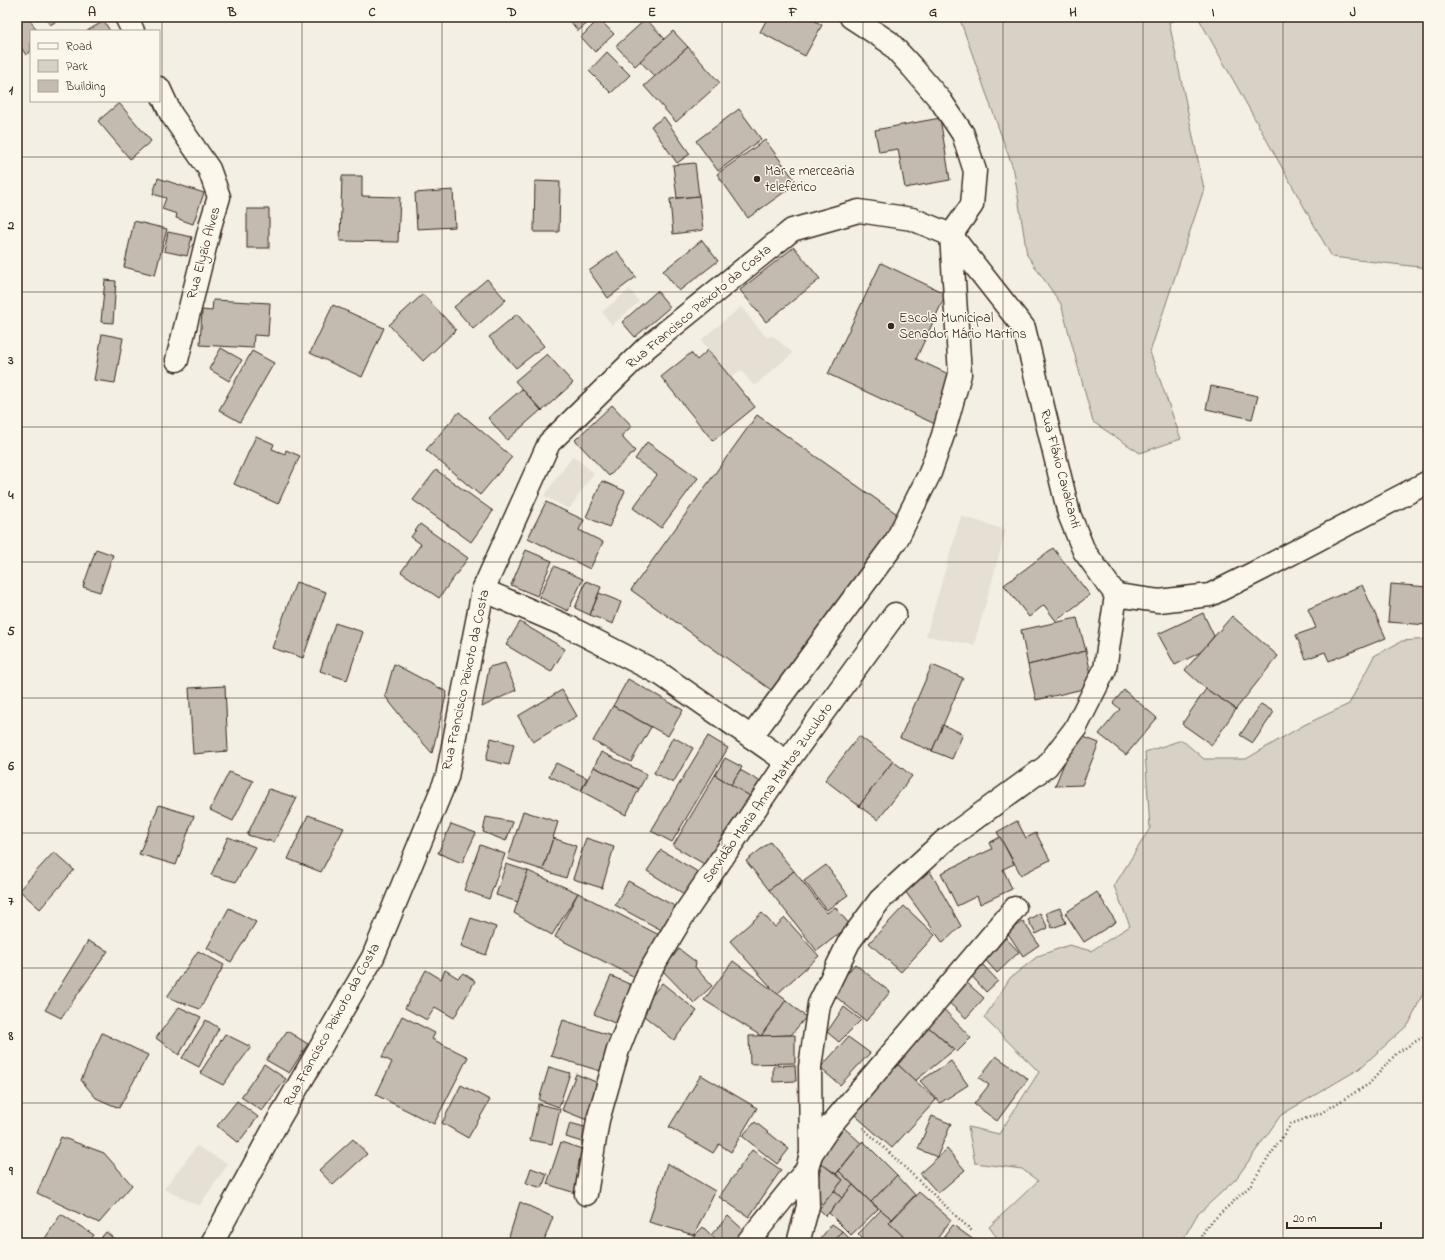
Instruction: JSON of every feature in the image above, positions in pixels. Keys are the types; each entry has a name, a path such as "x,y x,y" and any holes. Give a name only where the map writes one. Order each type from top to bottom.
{"street":[{"path":"126,17 132,30"},
{"path":"751,737 896,541 930,473 960,374 950,235 972,205 975,171 963,134 941,101 888,42 851,17"},
{"name":"Rua Elyzio Alves","path":"160,90 171,114 209,169 219,197 211,223 177,360"},
{"name":"Rua Francisco Peixoto da Costa","path":"212,1243 279,1119 373,957 447,777 483,590 549,443 647,347 792,230 859,211 912,219 950,235"},
{"name":"Rua Flávio Cavalcanti","path":"950,235 1024,328 1069,514 1084,551 1116,594"},
{"path":"798,1243 808,1206 810,1067 819,1004 849,942 880,900 944,841 1047,766 1075,730 1105,669 1116,594 1159,601 1210,595 1428,482"},
{"path":"483,590 569,628 662,675 787,762"},
{"name":"Servidão Maria Anna Mattos Zuculoto","path":"586,1194 598,1120 618,1050 646,976 681,919 787,762 895,614"},
{"path":"747,1243 809,1162 830,1126 1015,908"}],"path":[{"path":"1197,1243 1208,1225 1249,1187 1291,1124 1321,1113 1369,1084 1397,1053 1426,1035 1428,1028"},
{"path":"844,1110 973,1232"}],"shaded area":[{"path":"630,289 639,302 612,325 602,312"},
{"path":"741,307 766,337 773,336 793,353 754,386 741,370 730,377 701,340"},
{"path":"573,456 594,473 569,509 544,496"},
{"path":"961,516 1006,530 974,645 926,636"},
{"path":"197,1146 228,1164 199,1206 164,1189"}],"green space":[{"path":"959,17 1190,17 1169,22 1204,189 1150,352 1181,439 1140,453 1093,422 1061,304 1027,255 1014,171"},
{"path":"1198,17 1424,17 1428,36 1428,268 1332,257"},
{"path":"1428,639 1428,982 1409,1024 1359,1069 1281,1115 1236,1179 1197,1215 1181,1243 1001,1243 989,1227 1038,1181 1022,1169 975,1163 968,1127 999,1134 1039,1072 984,1018 1010,978 1038,956 1069,945 1091,951 1130,926 1114,886 1150,828 1145,752 1182,740 1204,759 1246,759 1304,725 1349,704 1374,656 1402,641"}],"building":[{"path":"17,17 28,17 36,30 30,30 30,52 26,55 17,41"},
{"path":"44,17 63,17 50,25"},
{"path":"567,17 595,17 578,31"},
{"path":"768,17 808,17 822,25 805,56 760,32"},
{"path":"599,19 614,34 595,52 581,37"},
{"path":"646,19 665,39 635,66 616,46"},
{"path":"104,21 109,30 89,30"},
{"path":"673,31 688,47 655,77 640,61"},
{"path":"688,47 720,83 676,122 644,86"},
{"path":"607,52 630,75 611,93 589,71"},
{"path":"119,103 151,141 130,159 98,121"},
{"path":"739,109 761,139 718,171 696,141"},
{"path":"664,117 690,154 677,163 651,126"},
{"path":"940,118 950,180 905,188 898,149 879,152 875,130"},
{"name":"Mar e mercearia teleférico","path":"765,140 797,183 748,218 717,174"},
{"path":"695,163 699,196 677,198 673,165"},
{"path":"342,176 362,176 362,196 400,197 398,242 340,241"},
{"path":"158,178 204,193 193,224 176,218 177,214 162,209 166,198 153,194"},
{"path":"535,181 560,182 559,232 534,232"},
{"path":"453,190 455,227 417,229 415,193"},
{"path":"699,196 703,230 673,234 670,199"},
{"path":"247,209 269,209 269,248 247,248"},
{"path":"134,221 167,229 155,275 124,267"},
{"path":"168,232 192,237 187,256 164,251"},
{"path":"702,240 718,261 679,291 663,271"},
{"path":"794,247 820,279 766,322 740,290"},
{"path":"617,251 636,277 608,298 589,271"},
{"name":"Escola Municipal Senador Mário Martins","path":"881,263 946,294 916,359 957,378 935,424 828,374"},
{"path":"487,279 506,300 473,329 454,307"},
{"path":"105,280 116,281 113,323 101,322"},
{"path":"657,291 670,307 635,337 622,322"},
{"path":"423,294 456,330 423,361 389,325"},
{"path":"213,300 270,303 268,336 254,335 253,348 200,345 202,310 212,311"},
{"path":"333,305 384,328 362,377 310,353"},
{"path":"517,314 544,346 516,368 489,337"},
{"path":"102,334 123,338 115,383 94,380"},
{"path":"221,348 242,360 229,381 209,369"},
{"path":"708,350 755,407 713,441 661,377 691,353 697,360"},
{"path":"252,351 274,363 240,422 219,410"},
{"path":"547,354 573,383 542,411 515,381"},
{"path":"1211,386 1258,396 1252,419 1206,409"},
{"path":"522,389 541,410 507,440 488,418"},
{"path":"612,405 632,426 621,436 635,451 609,476 575,440"},
{"path":"459,412 512,457 480,495 426,450"},
{"path":"757,415 900,516 774,692 631,590"},
{"path":"256,436 274,444 272,449 285,454 286,450 300,456 278,504 234,484"},
{"path":"647,442 698,478 661,528 633,508 657,475 635,459"},
{"path":"436,470 493,511 471,542 413,500"},
{"path":"602,481 625,491 609,527 586,517"},
{"path":"546,502 584,520 579,530 603,542 590,569 528,538"},
{"path":"420,524 468,558 439,598 401,572 421,544 411,537"},
{"path":"1053,548 1090,595 1056,621 1044,605 1029,617 1004,585"},
{"path":"96,549 113,555 100,592 83,587"},
{"path":"526,550 552,561 537,596 511,585"},
{"path":"554,566 583,579 568,611 539,597"},
{"path":"586,581 601,587 590,615 575,608"},
{"path":"296,582 326,592 303,658 272,648"},
{"path":"1391,584 1428,587 1428,625 1388,622"},
{"path":"1362,585 1386,638 1329,661 1325,652 1306,659 1296,635 1316,628 1308,609"},
{"path":"599,593 621,602 613,624 590,615"},
{"path":"1203,613 1214,636 1201,652 1175,665 1158,634"},
{"path":"1232,616 1278,656 1236,709 1206,689 1185,670"},
{"path":"1077,618 1086,651 1028,665 1021,630"},
{"path":"520,622 565,649 551,672 506,645"},
{"path":"335,623 363,632 347,680 320,671"},
{"path":"1086,651 1091,674 1083,689 1036,700 1028,665"},
{"path":"505,663 516,690 482,707 489,667"},
{"path":"394,664 447,692 432,753 409,727 385,696"},
{"path":"932,665 963,678 932,751 900,738"},
{"path":"628,679 683,710 668,736 613,706"},
{"path":"225,686 228,751 193,754 189,688"},
{"path":"1206,689 1236,709 1212,745 1182,724"},
{"path":"562,690 577,716 533,742 518,716"},
{"path":"1124,690 1157,718 1126,755 1099,734 1120,709 1113,703"},
{"path":"1261,704 1274,712 1253,743 1240,735"},
{"path":"613,706 651,727 631,762 593,741"},
{"path":"943,725 963,734 952,759 932,751"},
{"path":"1076,734 1099,743 1082,785 1055,786"},
{"path":"708,736 728,748 672,842 651,831"},
{"path":"859,736 893,761 859,806 825,780"},
{"path":"673,737 693,748 673,783 654,773"},
{"path":"491,738 514,744 509,765 486,760"},
{"path":"601,752 647,774 639,789 594,767"},
{"path":"725,758 742,767 731,785 715,775"},
{"path":"893,761 912,776 878,820 859,806"},
{"path":"556,763 587,778 581,791 549,776"},
{"path":"594,767 639,789 626,815 581,791"},
{"path":"740,770 763,783 755,799 731,785"},
{"path":"229,772 253,781 233,821 210,810"},
{"path":"715,775 755,799 713,869 673,846"},
{"path":"269,789 297,798 274,842 247,835"},
{"path":"159,805 194,816 176,865 139,854"},
{"path":"523,811 558,822 543,870 508,859"},
{"path":"308,815 344,828 321,872 288,859"},
{"path":"486,817 513,822 506,841 483,832"},
{"path":"1017,821 1026,838 1036,833 1050,860 1021,875 997,832"},
{"path":"451,824 476,833 462,863 438,853"},
{"path":"228,837 255,847 236,882 211,875"},
{"path":"1000,837 1014,864 1003,869 1012,889 980,904 977,896 957,906 941,873 992,849 989,843"},
{"path":"553,838 576,846 566,878 543,870"},
{"path":"586,838 614,847 602,888 573,879"},
{"path":"770,842 794,871 769,890 746,861"},
{"path":"480,845 505,854 489,899 464,890"},
{"path":"661,850 703,875 689,897 647,871"},
{"path":"54,852 74,870 40,909 19,890"},
{"path":"506,864 528,871 518,902 496,895"},
{"path":"826,865 848,895 827,910 804,881"},
{"path":"927,866 961,926 943,943 902,887"},
{"path":"528,871 578,893 552,935 514,913"},
{"path":"794,871 827,913 835,907 850,925 817,951 769,890"},
{"path":"628,881 680,909 667,933 615,905"},
{"path":"1097,892 1116,922 1084,942 1065,913"},
{"path":"578,893 663,937 641,980 555,937"},
{"path":"904,906 935,935 901,972 869,943"},
{"path":"229,908 256,922 231,962 207,948"},
{"path":"1060,908 1066,923 1052,928 1046,913"},
{"path":"762,913 775,927 785,918 819,956 777,994 730,941"},
{"path":"1040,913 1048,928 1036,934 1028,920"},
{"path":"471,918 496,927 486,955 461,946"},
{"path":"1023,921 1039,945 1023,956 1007,932"},
{"path":"1003,935 1019,952 997,973 981,955"},
{"path":"88,941 108,951 61,1018 45,1010"},
{"path":"679,949 696,962 695,967 712,986 694,1003 662,970"},
{"path":"198,951 224,965 200,1009 167,997"},
{"path":"733,961 786,1000 761,1036 704,1000"},
{"path":"981,963 998,981 986,992 970,974"},
{"path":"855,964 890,992 866,1021 831,993"},
{"path":"426,970 441,979 445,970 458,978 463,973 475,981 454,1018 435,1007 427,1020 405,1008"},
{"path":"611,976 636,987 619,1025 594,1014"},
{"path":"965,981 984,998 966,1018 947,1001"},
{"path":"662,983 697,1011 674,1040 639,1012"},
{"path":"786,1000 806,1017 791,1035 761,1036"},
{"path":"939,1004 971,1038 957,1052 924,1023"},
{"path":"179,1007 201,1017 179,1055 156,1038"},
{"path":"844,1007 861,1020 839,1042 827,1032"},
{"path":"402,1016 435,1033 432,1039 468,1057 434,1124 376,1095 392,1062 382,1057"},
{"path":"206,1020 219,1028 199,1067 182,1058"},
{"path":"563,1020 618,1038 607,1073 551,1056"},
{"path":"924,1023 954,1050 915,1081 894,1061"},
{"path":"287,1031 308,1044 289,1073 266,1060"},
{"path":"102,1033 148,1055 119,1108 96,1098 81,1080"},
{"path":"225,1034 251,1047 223,1085 200,1073"},
{"path":"795,1035 795,1063 750,1064 749,1036"},
{"path":"848,1037 870,1053 840,1085 820,1068"},
{"path":"996,1056 1028,1079 997,1121 974,1104 989,1085 979,1078"},
{"path":"894,1061 936,1100 892,1148 849,1110"},
{"path":"951,1061 968,1085 940,1103 920,1081"},
{"path":"264,1064 286,1079 262,1111 241,1097"},
{"path":"795,1065 796,1081 773,1082 773,1066"},
{"path":"549,1067 570,1073 559,1107 539,1100"},
{"path":"576,1074 601,1084 587,1120 562,1110"},
{"path":"701,1075 757,1108 731,1152 719,1144 713,1153 669,1127"},
{"path":"461,1085 490,1100 468,1138 442,1123"},
{"path":"237,1101 258,1117 238,1143 217,1126"},
{"path":"538,1104 560,1109 552,1144 530,1140"},
{"path":"932,1116 951,1124 937,1157 918,1149"},
{"path":"755,1122 789,1149 777,1164 742,1136"},
{"path":"570,1123 595,1130 591,1145 566,1137"},
{"path":"843,1127 861,1143 836,1174 819,1162"},
{"path":"61,1137 104,1153 132,1185 99,1223 37,1193"},
{"path":"353,1139 367,1154 333,1185 319,1170"},
{"path":"863,1141 897,1175 871,1202 839,1171"},
{"path":"561,1142 588,1151 575,1193 547,1184"},
{"path":"947,1149 965,1170 938,1193 920,1173"},
{"path":"752,1150 781,1170 749,1217 719,1197"},
{"path":"667,1163 715,1191 694,1235 649,1222"},
{"path":"822,1164 843,1180 823,1204 812,1199"},
{"path":"531,1168 547,1174 542,1188 526,1183"},
{"path":"839,1171 853,1185 842,1198 834,1191 843,1180 836,1174"},
{"path":"897,1175 915,1195 892,1219 871,1202"},
{"path":"853,1185 878,1209 851,1235 829,1213"},
{"path":"834,1191 842,1198 826,1216 819,1209"},
{"path":"919,1192 951,1220 934,1243 910,1243 889,1223"},
{"path":"520,1202 553,1217 543,1243 507,1243"},
{"path":"881,1210 892,1219 889,1223 903,1236 896,1243 867,1243 858,1234"},
{"path":"61,1214 94,1235 88,1243 42,1243"},
{"path":"728,1216 748,1234 739,1243 720,1243 711,1235"},
{"path":"832,1224 842,1231 833,1243 817,1243"},
{"path":"953,1225 978,1243 939,1243"},
{"path":"703,1227 711,1235 720,1243 687,1243"},
{"path":"842,1231 851,1240 848,1243 833,1243"},
{"path":"106,1232 119,1243 97,1243"}],"place":[{"name":"Mar e mercearia teleférico","path":"757,179"},
{"name":"Escola Municipal Senador Mário Martins","path":"891,326"}]}
